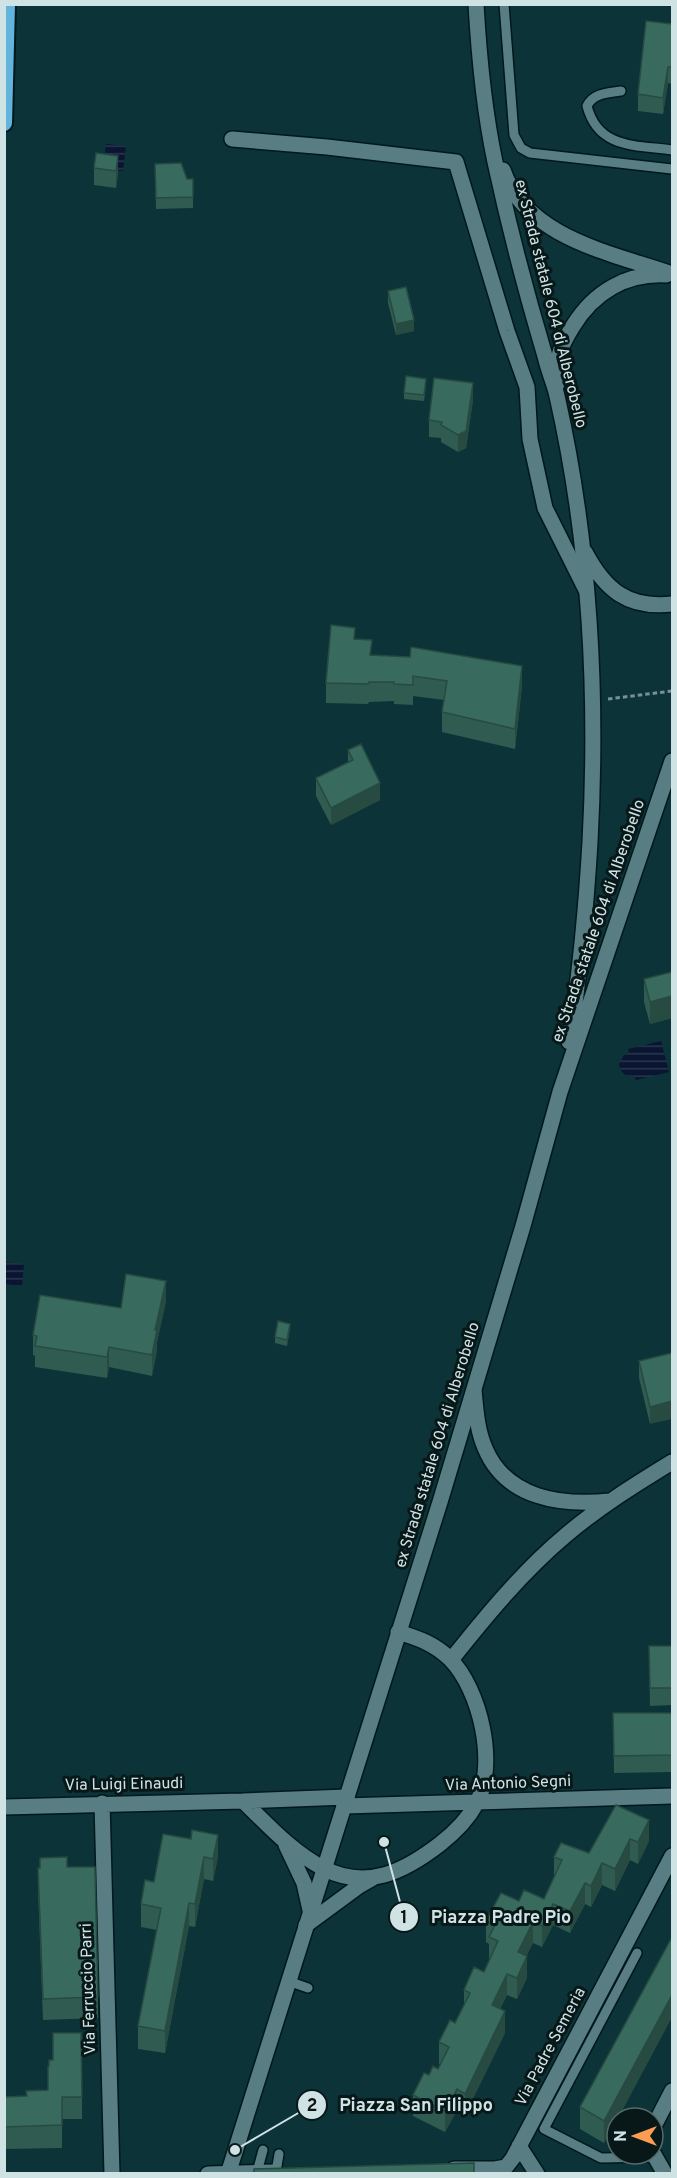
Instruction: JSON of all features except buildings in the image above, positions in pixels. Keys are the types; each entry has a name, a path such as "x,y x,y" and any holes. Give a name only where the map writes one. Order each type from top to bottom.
{"highway":[{"path":"4,123 7,9"}],"street":[{"name":"ex Strada statale 604 di Alberobello","path":"476,4 484,99 502,192 556,393 577,505 586,590 594,701 593,789 587,891 576,998 560,1092"},
{"name":"ex Strada statale 604 di Alberobello","path":"484,99 492,135 507,181 525,206 562,235 672,275"},
{"path":"232,139 456,162 507,331 527,387 530,439 545,508 586,590"},
{"path":"556,393 560,354 569,332 584,309 603,291 621,282 654,275 672,275"},
{"path":"582,547 591,565 604,581 624,599 655,606 672,604"},
{"name":"ex Strada statale 604 di Alberobello","path":"228,2173 474,1390 560,1092 672,761"},
{"path":"474,1390 478,1425 485,1450 499,1471 513,1485 540,1497 558,1501 580,1503 612,1501"},
{"path":"451,1660 477,1627 534,1565 566,1535 612,1501 672,1462"},
{"path":"243,1801 285,1842 324,1869 364,1878 404,1869 422,1858 463,1823 477,1803 483,1788 485,1761 481,1716 451,1660 430,1643 398,1632"},
{"name":"Via Antonio Segni","path":"345,1801 477,1803 672,1796"},
{"name":"Via Luigi Einaudi","path":"4,1807 102,1803 345,1801"},
{"name":"Via Ferruccio Parri","path":"102,1803 112,2174"},
{"path":"285,1842 304,1883 308,1917 375,1877"},
{"name":"Via Padre Semeria","path":"441,2169 506,2167 672,1856"},
{"path":"664,2106 672,2091"},
{"path":"519,2146 537,2174"},
{"path":"208,2174 281,2172"}],"lane":[{"path":"504,4 514,135 521,148 530,153 672,169"},
{"path":"621,91 600,94 590,100 587,106 594,126 609,139 625,144 672,150"},
{"path":"605,2158 601,2158 544,2128 637,1953"},
{"path":"288,1981 308,1988"},
{"path":"257,2172 263,2150"},
{"path":"279,2154 281,2172"}],"path":[{"path":"594,701 672,691"}],"water":[{"path":"106,144 126,146 123,171 103,169"},
{"path":"661,1041 669,1072 636,1080 634,1076 628,1076 622,1072 619,1064 624,1055 629,1053 628,1049"},
{"path":"4,1262 24,1264 22,1286 5,1284"}],"place":[{"name":"Piazza Padre Pio","path":"384,1842"},
{"name":"Piazza San Filippo","path":"235,2150"}]}
